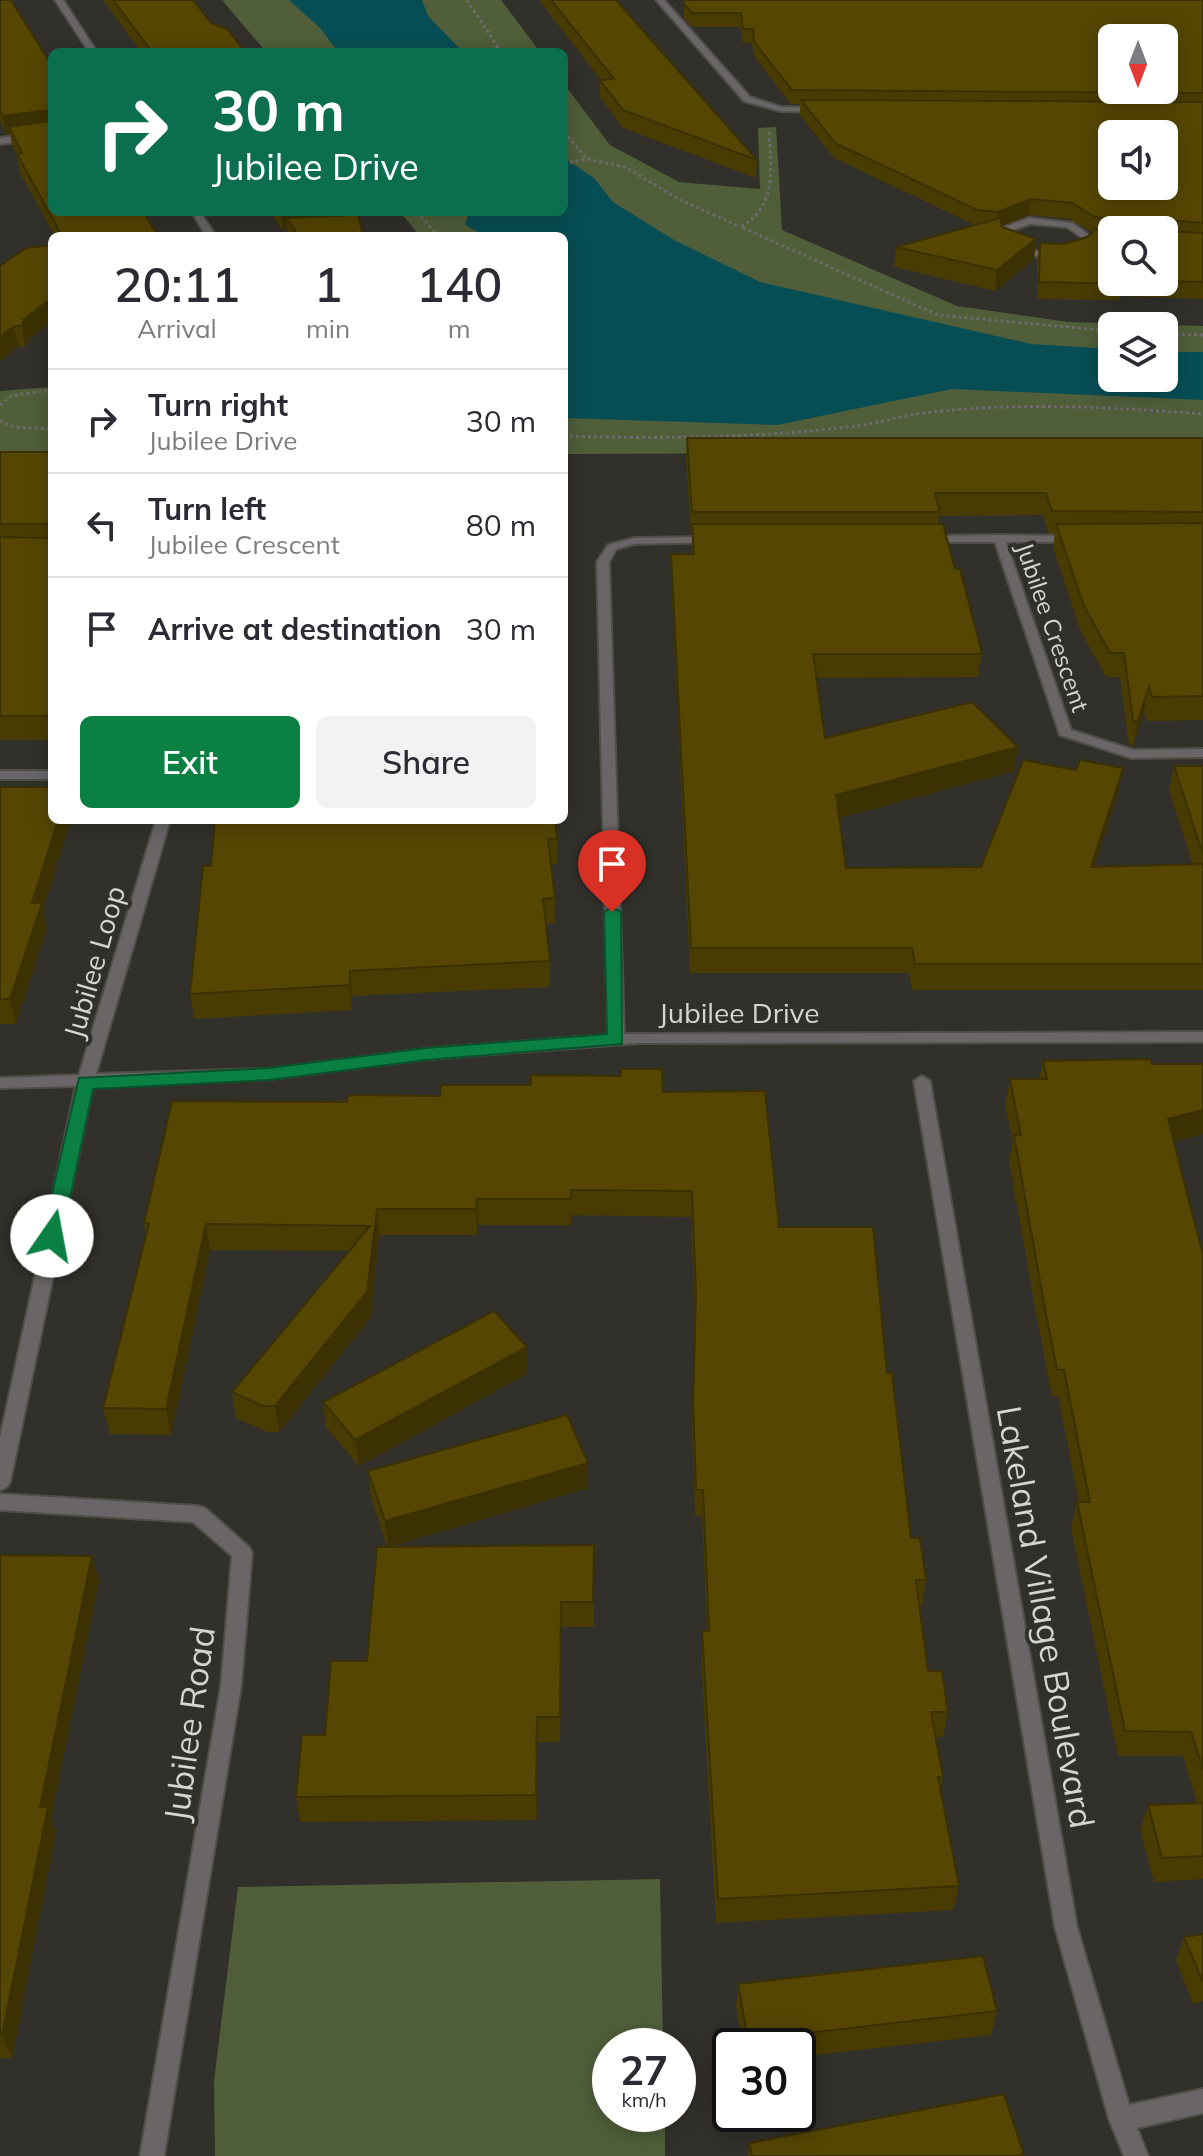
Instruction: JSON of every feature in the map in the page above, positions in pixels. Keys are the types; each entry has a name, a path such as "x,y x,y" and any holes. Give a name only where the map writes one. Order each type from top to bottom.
{"street":[{"path":"59,0 90,48"},
{"path":"660,0 747,99 780,109 828,110"},
{"path":"0,141 48,135"},
{"path":"1043,221 1069,225 1095,240 1080,250 1055,254 1024,251 1004,242 1001,236 1008,226 1043,221"},
{"name":"Jubilee Crescent","path":"999,538 1065,732 1132,754 1203,753"},
{"name":"Jubilee Crescent","path":"904,539 1093,539"},
{"path":"616,1040 603,562 612,547 634,541 729,540"},
{"path":"0,775 48,775"},
{"name":"Jubilee Loop","path":"0,1083 85,1083 162,824"},
{"name":"Jubilee Drive","path":"85,1083 269,1074 426,1054 616,1040 1203,1037"},
{"name":"Lakeland Village Boulevard","path":"922,1081 1066,1927 1121,2119 1136,2156"},
{"path":"0,1482 85,1083"},
{"name":"Jubilee Road","path":"0,1502 198,1514 242,1553 231,1686 152,2156"},
{"path":"1121,2119 1203,2101"}],"path":[{"path":"467,0 498,48"},
{"path":"741,227 754,221 769,198 769,125"},
{"path":"568,137 587,159"},
{"path":"568,163 587,159 625,167 680,200 938,315 1098,330"},
{"path":"420,216 434,232"},
{"path":"1178,334 1203,335"},
{"path":"0,405 11,396 48,391"},
{"path":"568,436 663,439 857,426 922,413 1010,408 1106,407 1203,414"},
{"path":"0,421 14,427 48,429"}],"green space":[{"path":"222,0 501,0 537,48 263,48"},
{"path":"568,89 610,145 679,182 760,189 758,128 776,127 782,230 957,306 1069,322 1098,323 1098,392 1178,392 1178,325 1203,326 1203,452 568,454 568,232 417,232 403,216 568,216"},
{"path":"48,387 48,453 0,453 0,391"},
{"path":"660,1879 663,2028 592,2028 592,2132 665,2132 665,2156 215,2156 214,2081 238,1887"}],"water":[{"path":"289,0 422,0 428,16 459,48 335,48 320,28"},
{"path":"568,161 594,178 613,202 674,240 760,282 1031,344 1098,348 1098,392 1178,392 1178,352 1203,352 1203,400 952,389 777,425 568,418 568,232 478,232 465,225 468,216 568,216"}],"building":[{"path":"0,0 11,0 48,60 48,110 3,116 0,110"},
{"path":"113,0 193,0 211,23 227,29 242,48 149,48"},
{"path":"551,0 616,0 757,160 623,110 600,80 614,79"},
{"path":"684,0 1203,0 1203,93 1178,93 1178,24 1098,24 1098,92 792,90 754,42 753,29 743,29 741,13 692,13"},
{"path":"801,100 1098,101 1098,104 1203,102 1203,223 1178,221 1178,216 1095,217 1072,203 1031,199 998,212 977,210 835,143"},
{"path":"48,121 48,210 17,154 22,153 9,127"},
{"path":"51,216 146,216 156,232 60,232"},
{"path":"358,216 362,232 296,232 286,218"},
{"path":"1000,218 1002,227 1036,239 997,270 896,247"},
{"path":"1098,229 1098,283 1039,282 1040,243 1064,244 1087,237"},
{"path":"1178,232 1203,233 1203,282 1178,281"},
{"path":"48,245 48,301 24,319 22,326 14,326 0,337 0,266 26,248"},
{"path":"687,438 1203,438 1203,512 1052,511 1046,493 935,493 940,512 692,512"},
{"path":"0,452 48,452 48,524 0,524"},
{"path":"1203,523 1203,696 1152,697 1149,687 1137,723 1133,721 1124,653 1110,653 1084,606 1056,524"},
{"path":"692,524 943,524 955,569 960,569 982,654 813,654 825,738 972,702 1018,747 836,795 846,868 981,867 1023,760 1076,770 1080,760 1123,768 1091,867 1203,864 1203,964 915,964 912,948 691,948 671,554 694,554"},
{"path":"0,537 48,538 48,716 0,716"},
{"path":"1174,766 1203,766 1203,855"},
{"path":"0,787 48,787 48,824 57,824 32,903 42,903 10,999 0,999"},
{"path":"215,824 555,824 557,839 548,839 555,898 543,899 550,961 350,971 350,985 190,994 203,866 211,866"},
{"path":"1150,1059 1152,1064 1203,1064 1203,1110 1168,1119 1203,1255 1203,1769 1191,1732 1125,1731 1077,1502 1090,1502 1064,1370 1057,1370 1014,1135 1021,1135 1010,1079 1047,1079 1043,1061"},
{"path":"621,1069 662,1069 663,1092 765,1091 779,1227 873,1227 887,1373 892,1373 911,1538 920,1538 926,1580 916,1580 928,1671 942,1671 948,1712 931,1712 943,1777 938,1777 959,1886 718,1899 702,1631 709,1631 703,1490 696,1490 693,1402 696,1293 692,1191 571,1190 571,1199 477,1199 476,1209 377,1209 367,1292 275,1406 263,1406 232,1392 370,1226 206,1224 166,1409 103,1408 149,1223 144,1223 172,1101 347,1102 348,1095 440,1096 441,1085 531,1085 531,1075 621,1076"},
{"path":"494,1311 527,1347 355,1440 323,1402"},
{"path":"567,1415 588,1463 385,1521 368,1471"},
{"path":"594,1545 593,1602 561,1602 560,1717 537,1717 536,1795 296,1797 302,1735 325,1735 331,1661 367,1661 377,1547"},
{"path":"0,1555 92,1556 40,1807 48,1807 2,2035 0,2035"},
{"path":"1203,1803 1203,1856 1162,1858 1148,1805"},
{"path":"1203,1934 1203,1980 1202,1980 1184,1937"},
{"path":"983,1956 997,2011 816,2032 816,2028 746,2028 738,1984"},
{"path":"1004,2094 1024,2154 752,2156 749,2143"}],"route":[{"path":"52,1236 85,1083 269,1074 426,1054 616,1040 612,912"}]}
